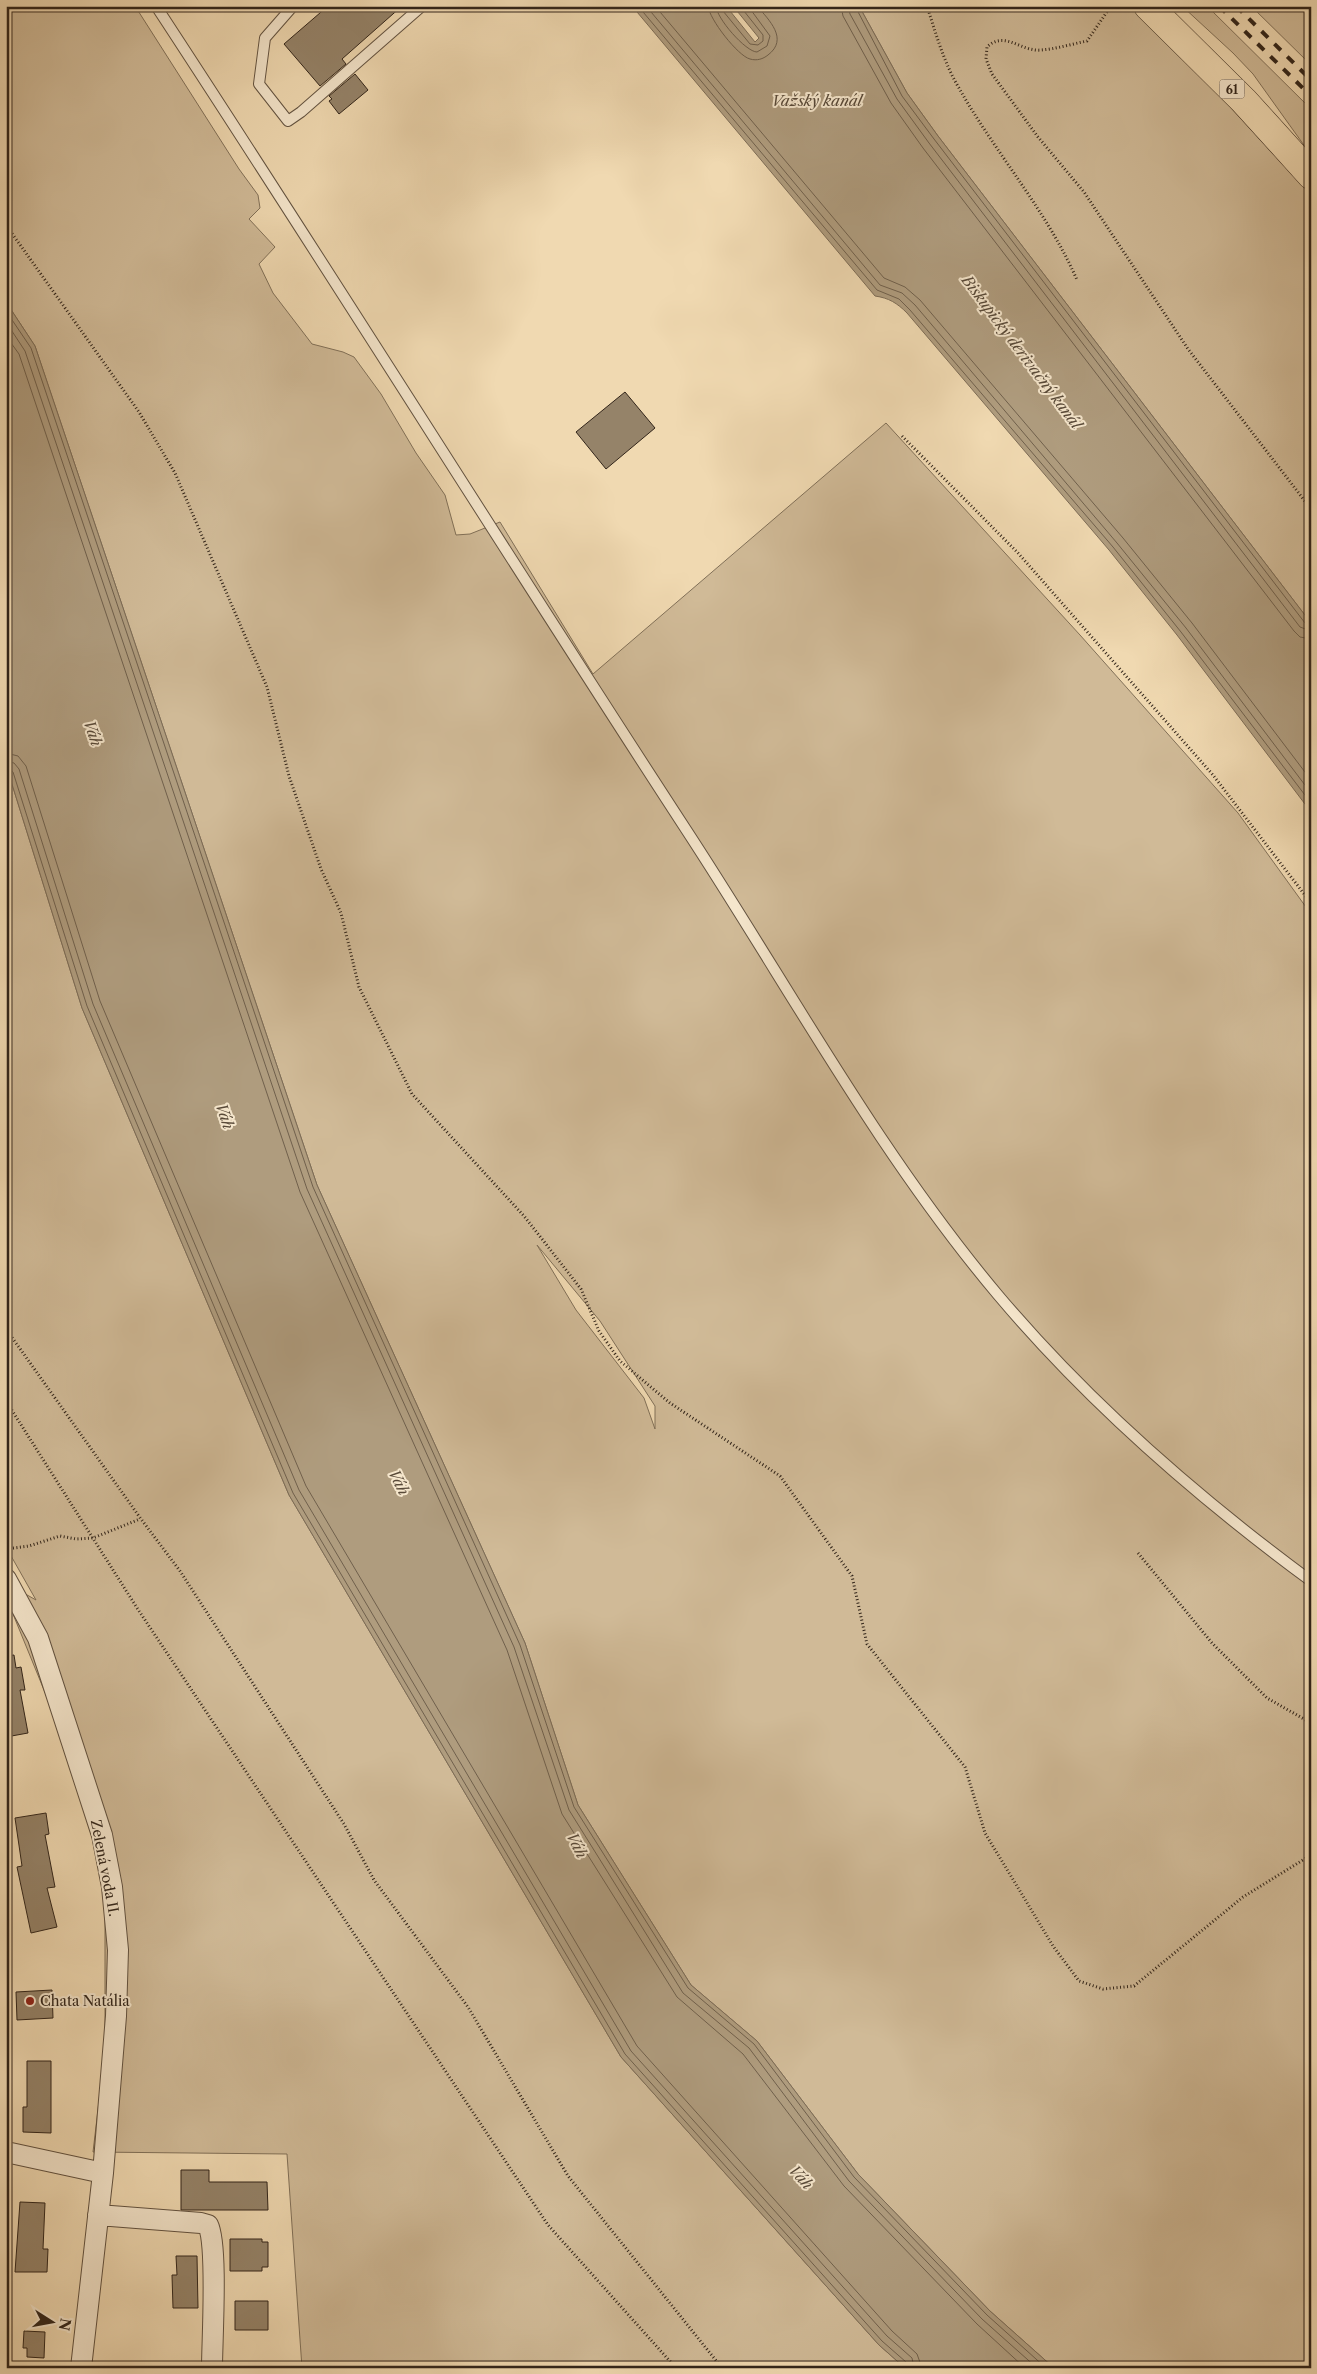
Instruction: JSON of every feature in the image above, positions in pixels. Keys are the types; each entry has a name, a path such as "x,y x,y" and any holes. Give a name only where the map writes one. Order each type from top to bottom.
{"main road":[{"name":"61","path":"1148,6 1238,95 1311,175"}],"street":[{"name":"Zelená voda II.","path":"6,1579 38,1638 102,1835 112,1887 118,1950 117,1997 103,2173 80,2368"},
{"path":"6,2152 103,2173"},
{"path":"98,2215 208,2225 211,2232 212,2266 212,2368"}],"lane":[{"path":"156,6 736,906 864,1113 944,1227 999,1296 1117,1420 1223,1513 1311,1581"},
{"path":"294,6 265,38 259,84 288,121 301,112 422,6"}],"path":[{"path":"927,6 943,56 958,88 1063,248 1078,280"},
{"path":"1111,6 1087,41 1039,51 1002,39 993,41 987,47 986,59 992,74 1038,137 1084,192 1188,349 1311,509"},
{"path":"6,225 139,412 175,473 266,688 289,776 321,869 342,913 360,987 412,1094 524,1216 581,1290 600,1331 620,1361 670,1404 780,1476 852,1576 867,1644 965,1767 985,1834 1053,1946 1079,1981 1103,1989 1134,1986 1243,1897 1311,1854"},
{"path":"902,436 1018,553 1193,753 1311,903"},
{"path":"6,1330 140,1519 180,1571 344,1824 374,1880 468,2007 568,2176 722,2368"},
{"path":"6,1400 139,1611 548,2225 676,2368"},
{"path":"6,1549 29,1546 60,1536 93,1538 140,1519"},
{"path":"1138,1553 1212,1643 1267,1698 1311,1723"}],"shaded area":[{"path":"6,6 135,6 239,169 258,195 260,208 249,219 275,247 259,264 273,293 312,344 343,352 354,357 381,394 416,453 445,495 456,535 470,534 500,522 593,674 886,423 1080,635 1238,813 1311,914 1311,2368 1054,2368 990,2311 858,2174 757,2041 691,1985 578,1805 525,1643 317,1185 35,346 6,302","holes":["537,1245 600,1321 655,1406 655,1429 644,1398 576,1310"]},
{"path":"859,6 1131,6 1185,58 1311,195 1311,623 938,136 907,93"},
{"path":"1182,6 1207,6 1311,109 1311,155 1253,74"},
{"path":"1251,6 1311,6 1311,65"},
{"path":"6,765 82,1008 289,1495 621,2057 879,2345 905,2368 302,2368 287,2154 93,2152 105,2050 105,1882 62,1734 6,1597 6,1583 36,1600 6,1547"}],"water":[{"name":"Važský kanál","path":"632,6 726,6 755,42 759,38 733,6 859,6 907,93 938,136 1311,623 1311,812 1177,635 1109,550 907,313 900,306 875,296"},
{"name":"Váh","path":"6,302 35,346 317,1185 525,1643 578,1805 691,1985 757,2041 858,2174 990,2311 1054,2368 905,2368 879,2345 621,2057 289,1495 82,1008 6,765"}],"building":[{"path":"328,6 402,6 342,59 346,64 320,86 284,44"},
{"path":"355,74 368,90 339,114 329,101 332,99 329,96"},
{"path":"625,392 655,428 606,469 576,432"},
{"path":"14,1655 16,1668 21,1667 25,1690 20,1690 28,1733 6,1737 6,1656"},
{"path":"46,1813 49,1834 45,1835 55,1887 47,1888 57,1927 31,1933 17,1867 22,1866 15,1818"},
{"path":"52,1990 53,2018 17,2020 16,1992"},
{"path":"27,2061 51,2061 51,2133 23,2132 23,2107 27,2107"},
{"path":"181,2170 209,2170 209,2182 267,2182 268,2210 181,2210"},
{"path":"20,2202 45,2203 43,2249 48,2249 47,2272 15,2272"},
{"path":"230,2239 262,2239 262,2242 268,2242 268,2267 262,2267 262,2271 230,2271"},
{"path":"176,2256 197,2256 198,2308 173,2308 172,2275 177,2275"},
{"path":"235,2301 268,2301 268,2330 235,2330"},
{"path":"24,2331 45,2332 44,2358 27,2357 27,2348 23,2348"}],"railway":[{"path":"1219,6 1311,96"},
{"path":"1236,6 1311,80"}],"place":[{"name":"Chata Natália","path":"30,2001"}],"water label":[{"name":"Biskupický derivačný kanál","path":"1022,352"}]}
